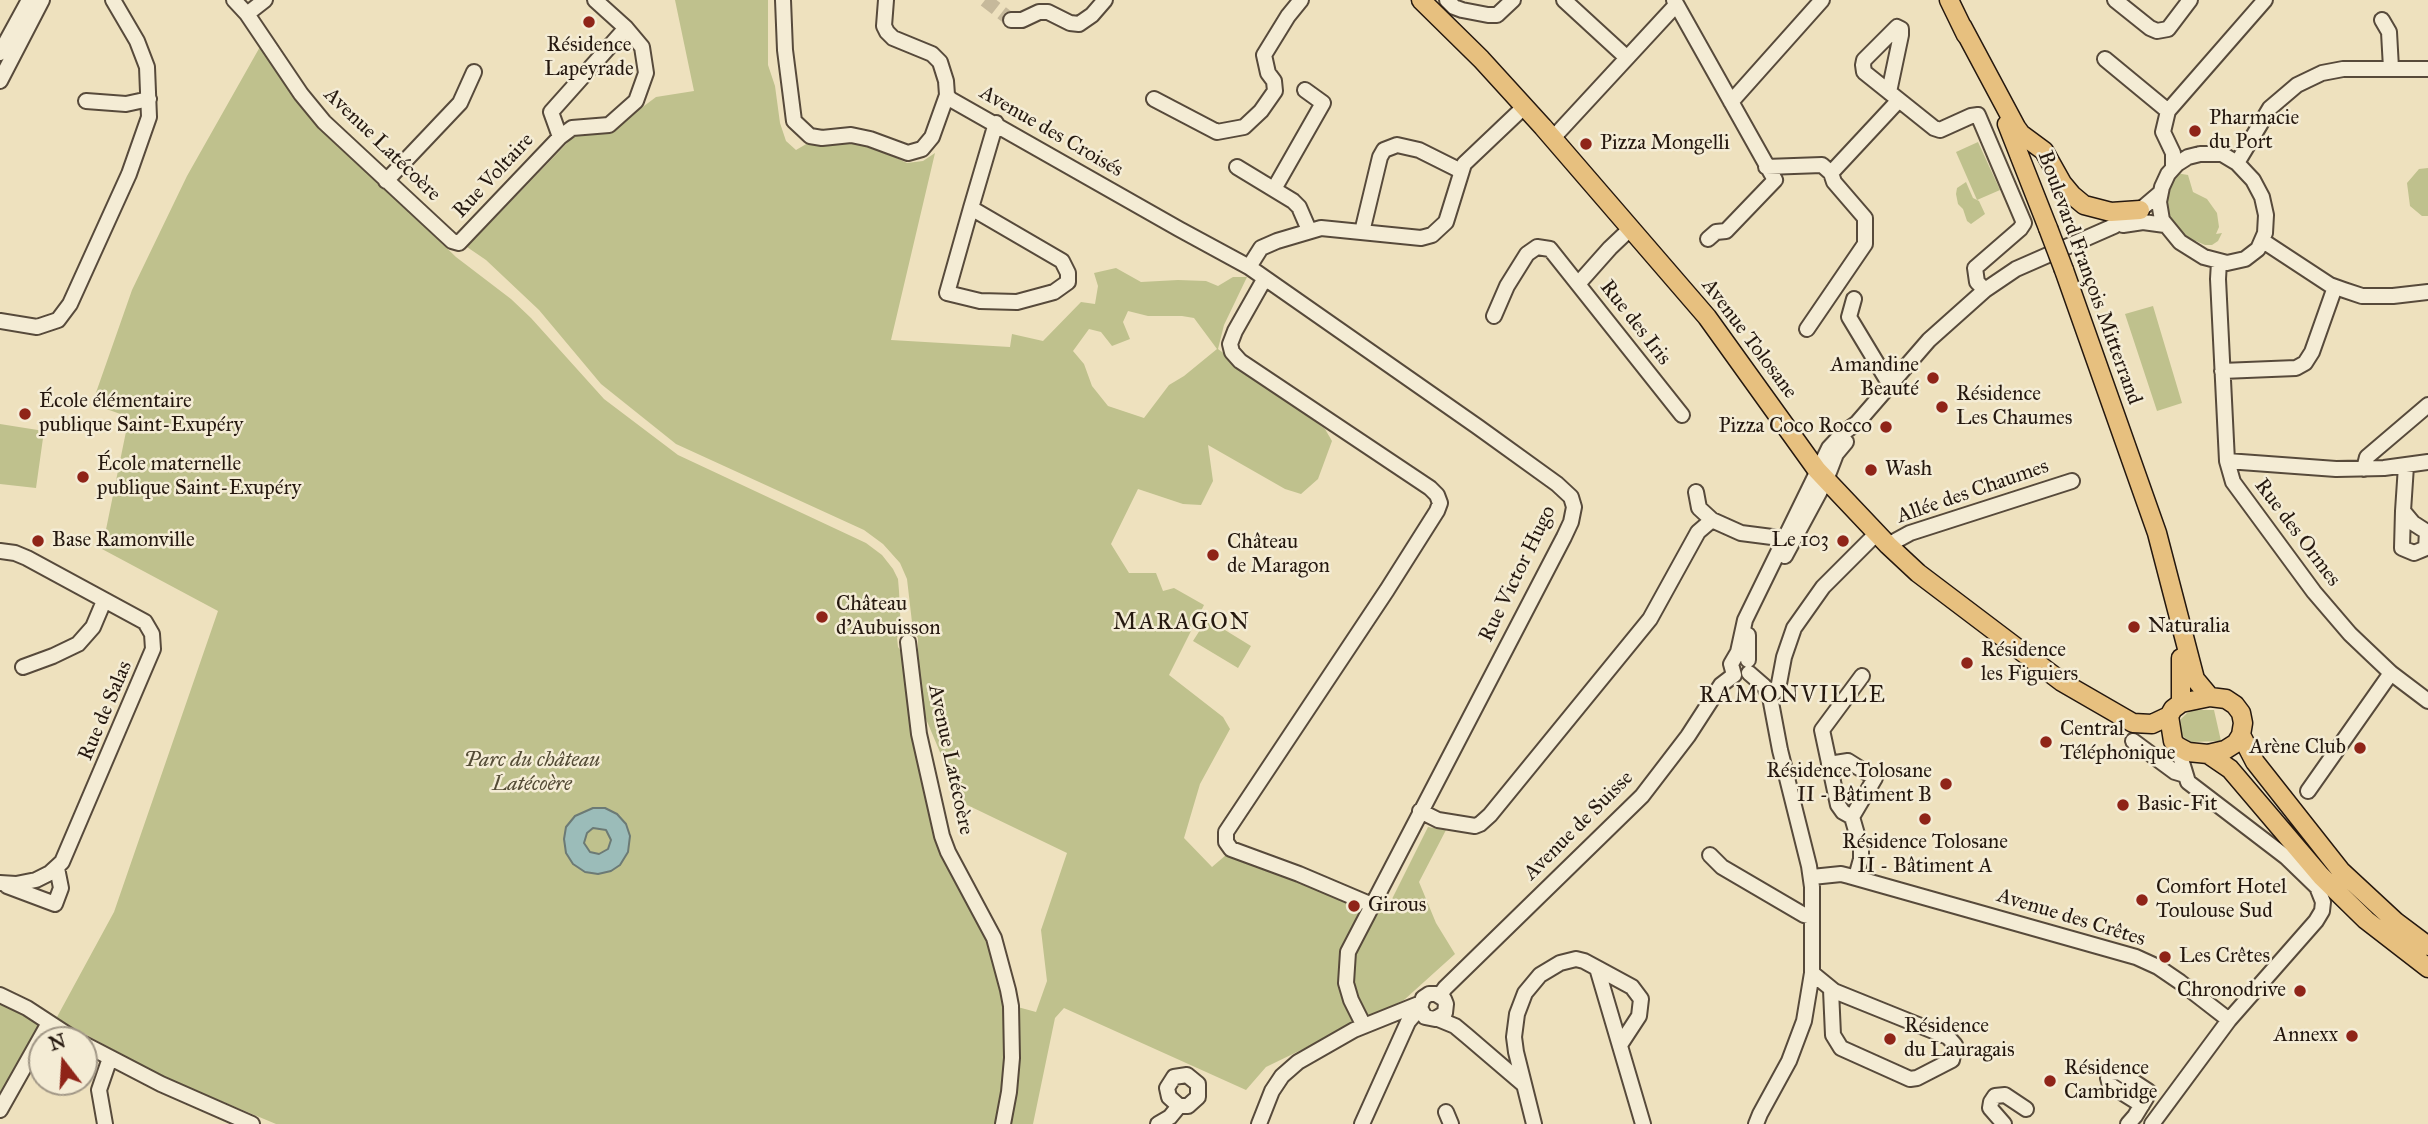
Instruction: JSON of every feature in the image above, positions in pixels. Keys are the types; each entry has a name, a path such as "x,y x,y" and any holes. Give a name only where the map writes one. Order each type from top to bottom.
{"main road":[{"name":"Avenue Tolosane","path":"1421,0 1471,49 1553,138 1712,323 1821,475 1882,539 1918,573 2062,682 2115,726 2129,733 2175,744"},
{"name":"Boulevard François Mitterrand","path":"1949,0 2008,125 2064,270 2124,434 2169,578 2195,679 2210,697"},
{"path":"1962,26 2015,127 2044,151 2072,195 2084,205 2111,212 2140,210"},
{"name":"Boulevard François Mitterrand","path":"2169,578 2181,666 2175,709"},
{"name":"Avenue Tolosane","path":"2062,682 2133,723 2152,724 2175,709"},
{"path":"2210,697 2226,699 2235,705 2241,713 2243,723 2241,735 2231,748 2203,754 2188,752 2175,744 2175,709 2210,697"},
{"path":"2241,735 2255,762 2341,871 2396,922 2428,946"},
{"path":"2203,754 2230,769 2321,876 2366,920 2428,968"}],"street":[{"path":"0,53 29,0"},
{"path":"0,81 42,0"},
{"path":"0,321 37,327 58,320 70,304 129,174 149,117 149,99 146,67 137,41 113,0"},
{"name":"Avenue Latécoère","path":"234,0 247,14 312,109 386,181 452,241 459,243"},
{"path":"247,14 265,0"},
{"name":"Rue Voltaire","path":"459,243 560,137 572,128 608,125 636,101 646,73 642,47 626,28 595,0"},
{"path":"783,0 785,50 794,121 810,136 822,138 851,135 908,153 922,149 932,137 947,95"},
{"name":"Avenue des Croisés","path":"886,0 884,26 887,32 892,38 932,54 940,62 950,99 1249,267"},
{"path":"1011,20 1022,20 1039,12 1048,12 1070,23 1079,24 1092,15 1105,0"},
{"path":"1154,99 1217,132 1244,127 1261,111 1275,91 1264,55 1300,0"},
{"path":"1447,0 1462,10 1488,15 1497,15 1513,0"},
{"path":"1564,0 1626,57"},
{"path":"1731,102 1822,0"},
{"path":"2115,0 2157,31 2168,29 2190,0"},
{"path":"1553,138 1675,2 1775,180 1726,231 1716,232 1708,239"},
{"path":"2173,168 2173,153 2162,132 2166,116 2259,2"},
{"path":"2382,20 2389,32 2391,68"},
{"name":"Rue Voltaire","path":"560,137 551,112 626,28"},
{"path":"2105,59 2166,116 2180,149 2196,154 2221,154 2237,163 2258,189 2266,208 2266,225 2263,241 2253,254 2245,259 2219,262 2193,252 2165,225 2159,207 2164,180 2173,168 2196,154"},
{"path":"2237,163 2270,108 2297,85 2322,73 2343,69 2428,69"},
{"path":"386,181 460,103 474,72"},
{"path":"1274,189 1323,103 1305,90"},
{"path":"1831,173 1894,96 1940,130 1978,115 2024,223 1975,268 1977,282 1985,290"},
{"path":"86,101 126,104 149,99"},
{"path":"1249,267 1261,248 1309,230 1321,228 1421,238 1432,235 1446,222 1461,171 1471,156 1524,107"},
{"path":"971,208 1062,261 1068,273 1068,282 1054,292 1017,302 980,300 947,293 971,208 996,123"},
{"path":"1362,232 1380,156 1384,150 1397,145 1419,150 1461,171"},
{"path":"1766,167 1822,165 1831,173 1833,182 1865,218 1865,244 1807,329"},
{"path":"1237,167 1299,206 1309,230"},
{"path":"2115,226 2160,193"},
{"path":"2115,226 2143,222 2165,225"},
{"name":"Avenue de Suisse","path":"1362,1124 1408,1022 1427,1012 1445,1013 1445,988 1642,796 1688,736 1721,685 1742,666 1745,620 1821,475 1849,439 1857,423 1929,340 1985,290 2016,270 2115,226"},
{"name":"Rue des Iris","path":"1630,229 1609,248 1578,284 1682,415"},
{"path":"2263,241 2301,268 2335,287 2362,296 2428,292"},
{"path":"1494,316 1507,286 1527,254 1537,247 1550,250 1578,284"},
{"name":"Rue des Ormes","path":"2219,262 2227,461 2233,482 2314,592 2350,634 2391,673 2426,696"},
{"name":"Rue Victor Hugo","path":"1249,267 1475,425 1571,497 1574,508 1564,537 1348,953 1346,982 1351,1000 1364,1026"},
{"path":"1265,278 1235,331 1230,344 1231,352 1240,361 1430,488 1440,503 1306,713 1226,832 1226,842 1231,849 1372,905"},
{"path":"2222,371 2296,368 2305,363 2312,352 2335,287"},
{"path":"1854,299 1849,317 1890,385"},
{"path":"2364,469 2367,457 2428,405"},
{"path":"2227,461 2364,469 2428,462"},
{"path":"2403,511 2406,466"},
{"name":"Allée des Chaumes","path":"1770,696 1778,689 1784,657 1794,628 1823,587 1882,539 1910,533 2072,481"},
{"path":"1696,492 1699,508 1712,520 1741,533 1788,541"},
{"path":"1420,811 1437,820 1475,826 1480,824 1650,620 1698,532 1712,520"},
{"name":"Rue de Salas","path":"0,551 27,558 147,624 153,639 153,654 66,856 57,867"},
{"path":"23,667 78,644 93,627 104,601"},
{"name":"Avenue Latécoère","path":"908,642 919,734 943,836 948,852 994,938 1008,990 1012,1058 1003,1124"},
{"path":"1742,666 1764,685 1770,696 1780,750 1815,877 1812,972 1804,1021 1788,1061 1756,1124"},
{"path":"2308,791 2391,673"},
{"path":"1856,877 1861,848 1852,817 1838,805 1822,730 1862,676"},
{"path":"2133,741 2286,857 2317,887 2323,902 2322,911 2316,921 2229,1020 2152,1124"},
{"path":"2175,744 2189,781"},
{"path":"2189,781 2193,760 2203,754"},
{"path":"1829,764 1848,761 1875,778 1852,817"},
{"path":"1710,855 1722,867 1804,915 1812,914"},
{"path":"57,867 61,888 55,904 1,883 16,884 36,880 57,867"},
{"name":"Avenue des Crêtes","path":"1815,877 1840,874 1856,877 2136,957 2158,967 2229,1020"},
{"path":"1534,1124 1522,1084 1515,1029 1518,1008 1525,993 1541,975 1560,963 1584,961 1632,987 1641,999 1639,1016 1620,1045"},
{"path":"1597,968 1643,1124"},
{"path":"1812,972 1831,990 1946,1036 1955,1044 1953,1058 1947,1064 1910,1079 1841,1048 1832,1032 1831,990"},
{"name":"Avenue de Suisse","path":"1427,1012 1423,998 1429,994 1443,1000"},
{"path":"0,995 30,1003 55,1026"},
{"path":"1443,1000 1459,1020 1467,1036"},
{"path":"1259,1124 1272,1091 1282,1076 1298,1062 1364,1026 1427,1012 1455,1026 1522,1084"},
{"path":"0,1110 50,1023"},
{"path":"1489,1055 1500,1054 1515,1045"},
{"path":"98,1052 179,1093 252,1124"},
{"path":"105,1124 99,1090 110,1058"},
{"path":"2004,1124 1990,1108 1990,1102 1995,1096 2005,1095 2026,1109"},
{"path":"2128,1124 2141,1105"},
{"path":"1158,1124 1170,1117 1179,1106"}],"green space":[{"path":"675,0 768,0 768,65 786,141 796,150 808,143 855,138 907,163 923,161 935,153 891,340 1010,347 1012,334 1043,341 1081,302 1095,304 1098,286 1094,273 1116,268 1141,282 1206,281 1218,286 1233,277 1247,277 1224,325 1218,349 1325,429 1332,441 1318,479 1301,494 1285,489 1208,445 1213,481 1201,505 1183,504 1138,489 1111,544 1129,573 1156,573 1163,591 1174,588 1204,605 1169,675 1223,717 1230,729 1200,784 1184,838 1212,867 1226,855 1387,909 1428,827 1446,830 1419,882 1436,923 1455,954 1404,1000 1266,1067 1246,1090 1064,1008 1055,1018 1033,1124 1006,1124 1014,1006 1036,1012 1047,981 1041,930 1067,853 961,802 918,700 915,651 918,648 918,638 913,631 907,579 900,563 883,544 864,530 676,444 601,384 539,310 486,260 467,247 574,136 612,130 656,97 694,91","holes":["1128,311 1148,316 1194,318 1217,349 1169,385 1144,418 1108,406 1092,386 1084,364 1073,351 1089,329 1101,332 1112,346 1130,339 1123,322"]},
{"name":"Parc du château Latécoère","path":"261,45 333,138 456,257 511,299 531,318 604,399 678,455 866,543 882,555 898,579 901,632 897,638 898,647 902,653 913,731 949,867 983,931 999,983 1004,1016 1005,1060 997,1124 276,1124 166,1078 98,1041 98,1026 70,1026 57,1017 114,912 218,611 102,549 129,417 92,404 132,290 187,176"},
{"path":"1978,142 2000,190 1977,200 1956,152"},
{"path":"2428,168 2428,216 2422,216 2410,206 2407,183 2419,169"},
{"path":"2176,173 2188,175 2193,192 2207,199 2217,213 2219,227 2216,234 2222,233 2212,245 2196,241 2193,246 2168,219 2164,197"},
{"path":"1966,182 1973,198 1979,201 1985,214 1971,224 1958,204 1956,194 1957,188"},
{"path":"2153,306 2182,403 2157,411 2125,314"},
{"path":"0,424 44,431 36,488 0,484"},
{"path":"1207,619 1251,646 1238,668 1193,641"},
{"path":"2194,710 2214,710 2221,741 2191,742 2182,736 2181,719"},
{"path":"0,1004 36,1021 38,1026 28,1026 28,1048 0,1097"}],"water":[{"path":"593,808 605,808 617,814 626,824 630,836 628,852 620,865 611,871 598,874 585,872 573,864 566,853 564,839 566,827 575,816","holes":["593,828 606,830 611,840 608,849 599,854 590,852 584,843 587,833"]}],"tunnel":[{"path":"985,0 1011,20"}],"place":[{"name":"Résidence Lapeyrade","path":"589,22"},
{"name":"Pharmacie du Port","path":"2195,131"},
{"name":"Pizza Mongelli","path":"1586,144"},
{"name":"Amandine Beauté","path":"1933,378"},
{"name":"Résidence Les Chaumes","path":"1942,407"},
{"name":"École élémentaire publique Saint-Exupéry","path":"25,414"},
{"name":"Pizza Coco Rocco","path":"1886,427"},
{"name":"Wash","path":"1871,470"},
{"name":"École maternelle publique Saint-Exupéry","path":"83,477"},
{"name":"Base Ramonville","path":"38,541"},
{"name":"Le 103","path":"1843,541"},
{"name":"Château de Maragon","path":"1213,555"},
{"name":"Château d'Aubuisson","path":"822,617"},
{"name":"Naturalia","path":"2134,627"},
{"name":"Résidence les Figuiers","path":"1967,663"},
{"name":"Central Téléphonique","path":"2046,742"},
{"name":"Arène Club","path":"2360,748"},
{"name":"Résidence Tolosane II - Bâtiment B","path":"1946,784"},
{"name":"Basic-Fit","path":"2123,805"},
{"name":"Résidence Tolosane II - Bâtiment A","path":"1925,819"},
{"name":"Comfort Hotel Toulouse Sud","path":"2142,900"},
{"name":"Girous","path":"1354,906"},
{"name":"Les Crêtes","path":"2165,957"},
{"name":"Chronodrive","path":"2300,991"},
{"name":"Annexx","path":"2352,1036"},
{"name":"Résidence du Lauragais","path":"1890,1039"},
{"name":"Résidence Cambridge","path":"2050,1081"}],"district":[{"name":"MARAGON","path":"1182,623"},
{"name":"RAMONVILLE","path":"1793,696"}]}
